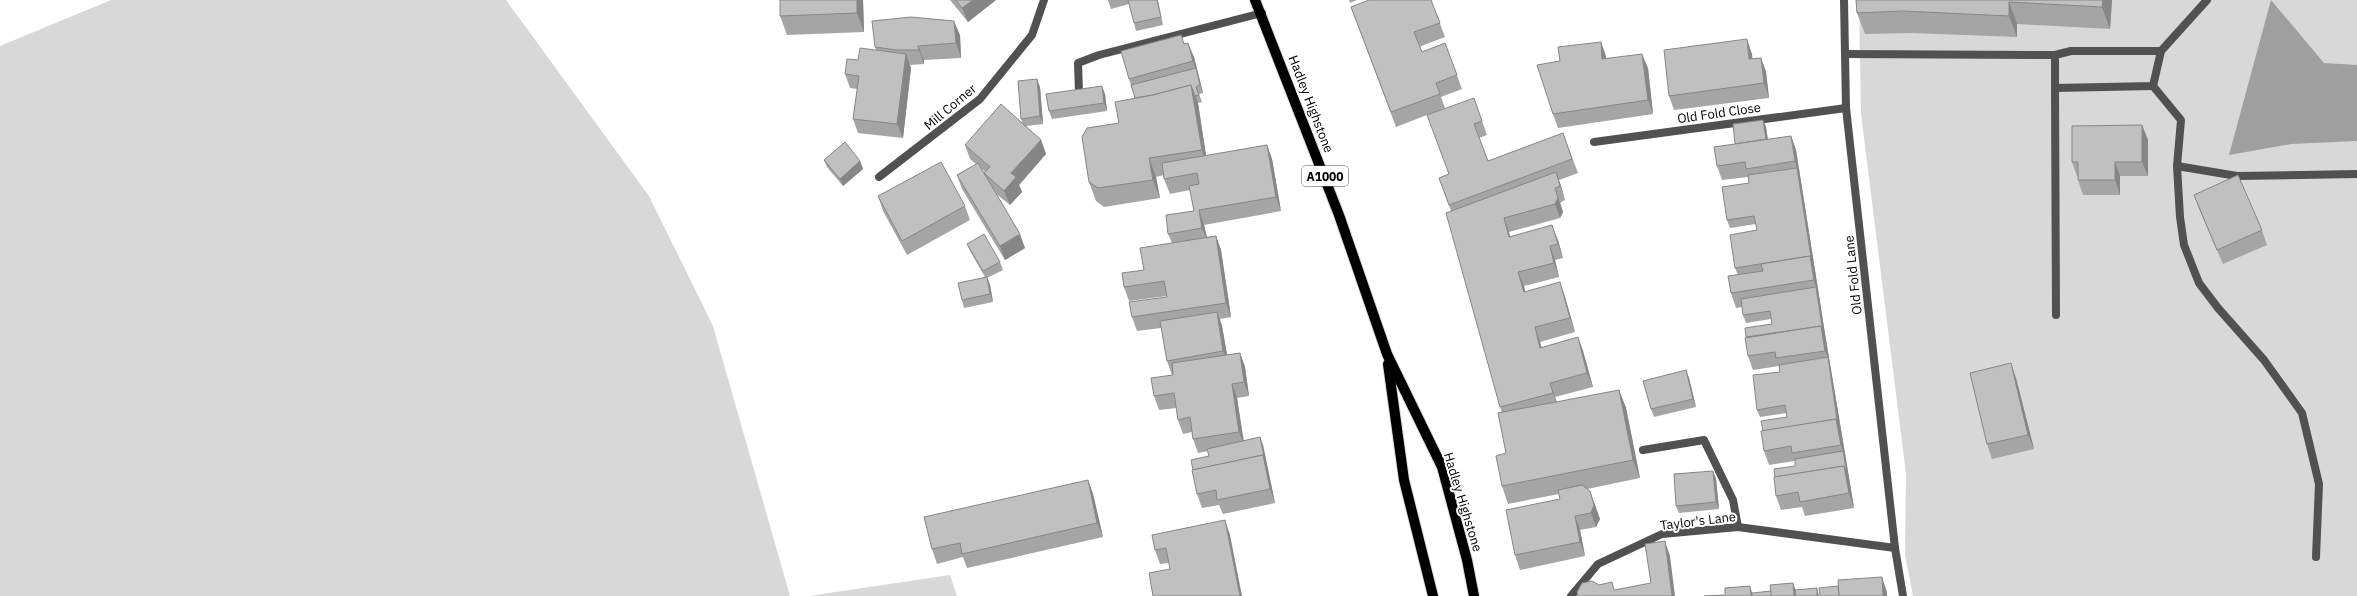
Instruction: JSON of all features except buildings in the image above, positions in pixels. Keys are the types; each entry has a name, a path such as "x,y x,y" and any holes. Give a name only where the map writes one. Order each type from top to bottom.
{"main road":[{"name":"Hadley Highstone","path":"1255,0 1262,13 1339,215 1387,354 1442,467 1468,560 1474,596"},
{"name":"Hadley Highstone","path":"1387,354 1404,480 1433,596"}],"street":[{"name":"Mill Corner","path":"879,177 980,99 1032,35 1044,0"},
{"name":"Old Fold Lane","path":"1844,0 1846,108 1895,548 1903,596"},
{"path":"2207,0 2161,51 2154,86 2181,120 2177,166 2180,217 2184,245 2199,283 2218,308 2264,360 2302,413 2319,484 2316,557"},
{"path":"1079,92 1078,63 1099,55 1262,13"},
{"path":"1845,54 2054,55 2071,51 2161,51"},
{"path":"2054,55 2056,315"},
{"path":"2055,88 2154,86"},
{"name":"Old Fold Close","path":"1594,142 1846,108"},
{"path":"2177,166 2237,176 2357,174"},
{"path":"1643,450 1704,440 1733,500 1738,527"},
{"name":"Taylor's Lane","path":"1571,596 1598,564 1662,534 1738,527 1895,548"}],"shaded area":[{"path":"111,0 506,0 649,196 713,326 790,596 0,596 0,46"},
{"path":"1859,0 2357,0 2357,596 1913,596 1905,555 1906,474 1861,114"},
{"path":"2271,0 2324,63 2357,65 2357,141 2291,144 2229,155"},
{"path":"950,575 957,596 809,596"}]}
